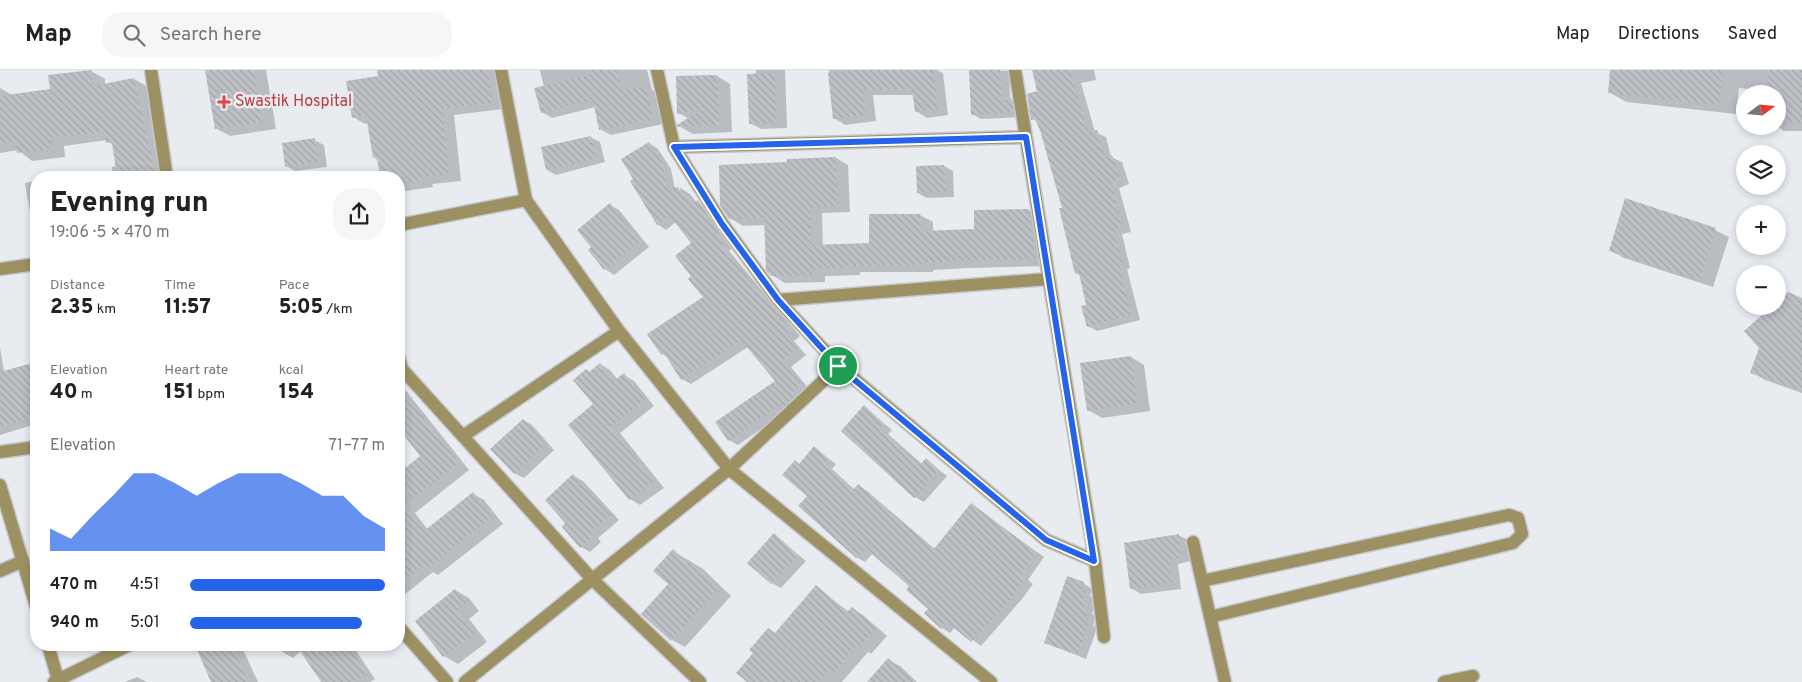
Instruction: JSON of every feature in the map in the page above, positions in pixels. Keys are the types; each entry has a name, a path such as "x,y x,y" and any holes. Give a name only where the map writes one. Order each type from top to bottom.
{"street":[{"path":"151,70 166,171"},
{"path":"501,70 526,200 619,331 729,469 991,682"},
{"path":"657,70 674,147 722,224 778,300 838,366 1046,540 1094,561"},
{"path":"1015,70 1094,561 1104,637"},
{"path":"674,147 1026,137"},
{"path":"405,224 526,200"},
{"path":"0,269 30,265"},
{"path":"778,300 1048,279"},
{"path":"463,436 619,331"},
{"path":"465,682 729,469 838,366"},
{"path":"405,372 592,579 700,682"},
{"path":"0,452 30,448"},
{"path":"0,485 30,585"},
{"path":"1202,581 1509,515 1518,518 1520,522 1522,534 1513,543 1210,617"},
{"path":"1193,542 1225,682"},
{"path":"0,571 23,561"},
{"path":"405,634 447,682"},
{"path":"49,651 56,681 117,651"},
{"path":"1446,682 1473,676"}],"building":[{"path":"91,70 93,86 134,78 154,171 116,171 112,142 106,143 104,132 51,138 52,149 17,153 15,141 0,144 0,96 50,89 48,75"},
{"path":"205,70 254,70 262,122 215,129"},
{"path":"377,70 488,70 492,103 442,109 449,174 421,177 421,181 405,183 405,171 379,171 377,157 373,158 366,115 352,118 346,81 378,76"},
{"path":"589,70 617,70 621,91 646,86 653,119 599,130 593,100 541,113 534,88 590,75"},
{"path":"854,70 933,70 938,109 915,112 912,89 863,90 866,115 833,119 828,73"},
{"path":"969,70 1000,70 1002,101 1011,98 1014,112 971,115"},
{"path":"1032,70 1070,70 1088,132 1097,130 1104,158 1112,155 1120,179 1111,183 1122,227 1114,229 1122,263 1119,264 1131,315 1087,327 1081,306 1086,305 1079,273 1075,274 1059,208 1062,208 1040,130 1035,119 1031,120 1027,94 1037,91"},
{"path":"1610,70 1723,70 1719,105 1608,93"},
{"path":"1768,70 1802,70 1802,123 1786,122 1786,85 1767,85"},
{"path":"775,73 777,123 749,124 747,74"},
{"path":"717,75 719,125 678,127 677,125 704,108 677,114 676,76"},
{"path":"591,136 597,158 546,170 541,147"},
{"path":"315,138 318,162 285,167 282,143"},
{"path":"649,142 662,162 667,189 678,187 681,193 680,187 694,203 698,200 710,220 708,220 725,242 721,245 792,331 786,336 797,349 783,361 801,384 793,390 796,395 784,407 781,404 728,441 715,422 775,381 741,340 681,380 664,353 661,355 647,334 703,297 688,279 691,276 675,256 691,243 669,215 657,225 630,181 633,179 621,159"},
{"path":"836,157 838,206 810,207 811,245 869,243 869,214 920,214 921,231 974,229 974,210 1029,209 1036,259 955,261 921,263 921,265 848,266 848,268 812,269 812,275 771,276 766,270 764,218 729,219 720,205 719,165 787,162 787,159"},
{"path":"944,165 946,192 917,193 916,166"},
{"path":"1625,198 1716,228 1699,281 1609,251"},
{"path":"610,203 640,241 604,270 588,250 591,247 577,230"},
{"path":"1788,292 1802,298 1802,391 1750,373 1759,348 1744,331 1762,315 1786,315 1786,294"},
{"path":"1131,356 1137,404 1087,411 1080,363"},
{"path":"600,363 614,381 624,373 645,400 611,427 654,481 629,500 568,425 593,404 573,380 586,369 589,372"},
{"path":"30,364 30,419 0,427 0,372"},
{"path":"405,396 459,463 413,499 405,489 405,468 420,456 405,437"},
{"path":"864,405 884,424 880,428 920,465 926,458 939,470 914,498 841,431"},
{"path":"523,419 546,444 514,474 490,449"},
{"path":"814,446 829,459 825,463 853,490 858,484 934,549 971,503 1036,552 1020,575 1025,578 1014,595 971,642 947,622 941,629 924,613 928,609 906,590 909,586 865,548 856,558 798,506 807,496 782,475 795,460 799,464"},
{"path":"573,474 611,515 590,532 593,536 580,548 562,527 565,523 545,500"},
{"path":"473,492 492,517 426,570 423,565 405,579 405,507 424,531"},
{"path":"774,533 798,555 771,584 747,563"},
{"path":"1179,534 1182,557 1169,559 1172,584 1130,589 1124,543"},
{"path":"673,549 687,563 689,560 719,588 671,641 641,614 668,584 653,571"},
{"path":"1067,576 1084,582 1081,590 1085,592 1083,599 1086,601 1084,609 1088,610 1084,620 1089,622 1077,655 1044,643"},
{"path":"816,585 847,612 852,607 876,629 859,648 856,646 834,672 830,669 819,682 747,682 736,673 753,653 749,650 768,628 775,633"},
{"path":"455,589 466,602 456,611 474,634 443,657 415,621"},
{"path":"198,651 235,651 248,682 211,682"},
{"path":"300,651 351,651 367,673 354,682 321,682"},
{"path":"888,658 915,682 867,682"}],"place":[{"name":"Swastik Hospital","path":"224,102"}],"route":[{"path":"1026,137 1094,561 1046,540 838,366 778,300 722,224 674,147 1026,137"}]}
